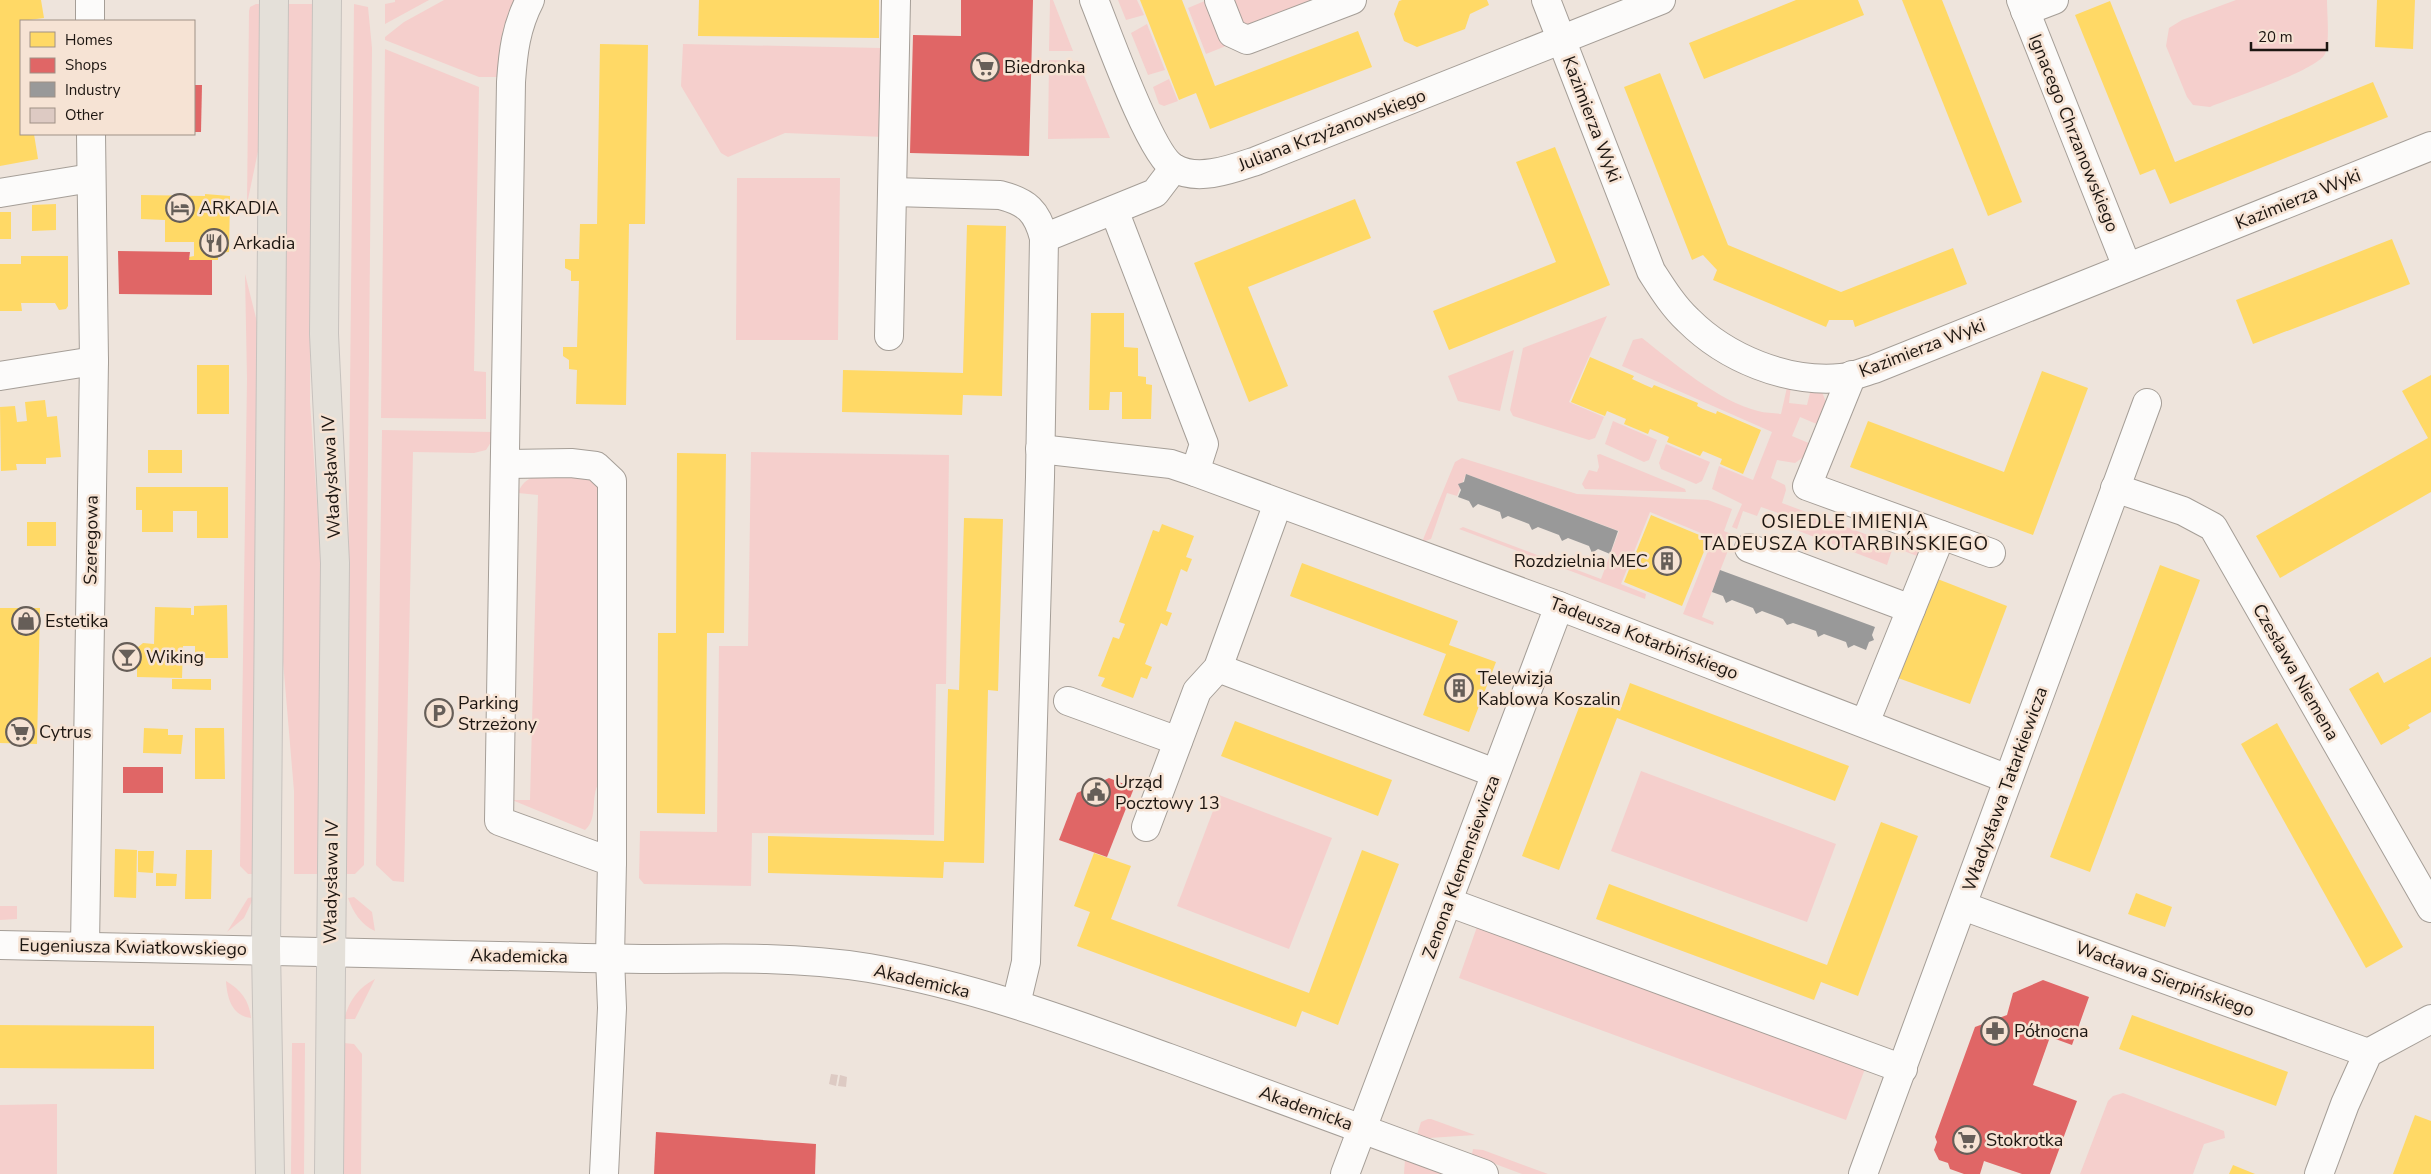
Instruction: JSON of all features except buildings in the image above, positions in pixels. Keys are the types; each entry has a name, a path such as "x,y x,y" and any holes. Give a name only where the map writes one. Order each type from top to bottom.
{"main road":[{"path":"270,1174 266,949 274,0"},
{"name":"Władysława IV","path":"327,0 324,334 335,555 329,1174"}],"street":[{"path":"90,0 90,20"},
{"path":"530,0 522,15 513,44 511,82 499,821 612,862"},
{"path":"889,336 896,0"},
{"path":"1044,238 1155,192 1174,168 1154,144 1094,0"},
{"path":"1219,0 1232,33 1247,40 1352,0"},
{"name":"Kazimierza Wyki","path":"1546,0 1651,271 1667,296 1687,319 1708,338 1730,352 1767,367 1811,379 1842,378 1874,369 2126,266 2431,146"},
{"name":"Juliana Krzyżanowskiego","path":"1174,168 1190,173 1205,174 1241,166 1661,0"},
{"path":"2023,5 2054,0"},
{"name":"Ignacego Chrzanowskiego","path":"2023,5 2126,266"},
{"name":"Szeregowa","path":"85,946 94,360 91,135"},
{"path":"0,193 91,178"},
{"path":"893,192 1000,195 1016,199 1032,211 1040,223 1044,238 1026,962 1016,1004"},
{"path":"1114,210 1204,444 1195,472"},
{"path":"0,376 94,360"},
{"path":"1852,375 1807,486 1991,553"},
{"name":"Władysława Tatarkiewicza","path":"1864,1174 2147,403"},
{"name":"Tadeusza Kotarbińskiego","path":"1040,450 1171,464 1195,472 1560,606 2008,779"},
{"path":"506,464 571,463 596,466 612,481 612,862 610,958 612,1008 604,1174"},
{"name":"Czesława Niemena","path":"2115,488 2183,511 2212,527 2431,908"},
{"path":"1146,827 1197,691 1218,668 1278,503"},
{"path":"1865,723 1941,535"},
{"path":"1749,548 1911,610"},
{"name":"Zenona Klemensiewicza","path":"1344,1174 1560,606"},
{"path":"1218,668 1495,773"},
{"path":"1068,701 1178,741"},
{"path":"1448,902 1903,1070"},
{"name":"Wacława Sierpińskiego","path":"1963,906 2368,1053"},
{"name":"Eugeniusza Kwiatkowskiego","path":"0,945 266,949"},
{"name":"Władysława IV","path":"266,949 330,953"},
{"name":"Akademicka","path":"330,953 610,958 738,958 836,964 908,976 1016,1004 1484,1174"},
{"path":"2319,1174 2345,1104 2368,1053 2431,1019"}],"shaded area":[{"path":"395,0 429,0 385,24 385,4 395,2"},
{"path":"444,0 515,0 502,37 499,77 479,77 385,40 385,37 404,22"},
{"path":"1050,0 1053,0 1073,51 1049,51"},
{"path":"1118,0 1137,0 1144,15 1126,20"},
{"path":"1207,0 1228,43 1226,46 1206,54 1188,8"},
{"path":"1228,0 1325,0 1247,30"},
{"path":"2236,0 2327,0 2328,35 2325,54 2306,68 2253,91 2210,107 2193,105 2187,97 2166,46 2169,28 2182,20"},
{"path":"262,4 260,142 247,204 249,11 250,7"},
{"path":"288,4 312,4 310,402 321,561 318,874 294,874 294,791 283,661"},
{"path":"354,4 368,7 372,48 364,865 355,874 345,874"},
{"path":"1147,24 1165,70 1148,75 1131,33"},
{"path":"683,44 881,48 884,137 785,133 728,157 721,153 681,86"},
{"path":"385,49 479,87 474,371 486,372 486,419 381,418"},
{"path":"1049,60 1078,61 1110,138 1048,139"},
{"path":"1169,79 1178,101 1164,106 1159,104 1153,87"},
{"path":"737,178 840,178 838,340 736,340"},
{"path":"245,274 258,326 254,874 248,874 240,866 247,379"},
{"path":"1607,316 1569,402 1604,417 1595,438 1589,440 1513,416 1510,410 1523,348"},
{"path":"1642,338 1712,390 1743,406 1758,411 1781,414 1788,383 1791,385 1789,403 1807,405 1811,389 1822,392 1826,402 1819,425 1800,417 1792,436 1811,444 1805,456 1795,463 1777,460 1771,478 1785,485 1786,490 1782,503 1900,547 1906,531 1921,540 1920,557 1893,547 1887,565 1778,523 1781,514 1761,507 1757,516 1743,511 1737,529 1732,527 1742,504 1712,489 1719,466 1753,480 1772,432 1622,366 1633,340"},
{"path":"1514,350 1500,411 1458,401 1448,376"},
{"path":"1613,421 1657,440 1649,460 1644,462 1605,444"},
{"path":"382,430 493,432 493,439 486,450 474,453 413,452 404,882 393,881 376,865"},
{"path":"1666,444 1710,462 1702,481 1696,484 1661,469 1659,463"},
{"path":"751,452 949,455 946,684 936,684 934,835 752,833 751,886 644,884 639,878 640,831 717,832 719,646 748,646"},
{"path":"1600,454 1685,489 1686,492 1585,489 1582,484 1589,470 1597,472 1599,467 1597,455"},
{"path":"1462,458 1577,494 1708,500 1732,509 1724,531 1734,535 1702,617 1714,622 1713,625 1683,614 1713,538 1650,512 1621,584 1646,594 1645,599 1459,529 1463,527 1601,579 1619,531 1466,474 1457,496 1447,493 1431,539 1422,542 1455,462"},
{"path":"548,474 572,474 595,482 603,495 602,779 594,798 592,819 585,830 512,800 530,800 538,495 518,493 527,480 533,477"},
{"path":"1641,771 1836,844 1807,922 1611,851"},
{"path":"1219,795 1332,838 1289,949 1177,906"},
{"path":"254,897 244,918 227,932 248,898"},
{"path":"354,897 372,912 375,931 362,922 355,913 348,898"},
{"path":"0,906 17,906 17,919 0,920"},
{"path":"1478,924 1866,1066 1846,1120 1459,978"},
{"path":"375,979 355,1019 344,1019 355,996"},
{"path":"226,981 243,996 251,1018 239,1014 235,1010 229,1000"},
{"path":"292,1043 305,1043 304,1174 291,1174"},
{"path":"344,1043 354,1044 362,1054 361,1174 343,1174"},
{"path":"2123,1093 2224,1131 2225,1138 2204,1144 2193,1174 2080,1174 2108,1101 2113,1096"},
{"path":"57,1104 57,1174 0,1174 0,1105"},
{"path":"1428,1119 1475,1135 1429,1138 1417,1135 1421,1122"},
{"path":"1473,1149 1483,1150 1548,1174 1522,1174 1474,1156 1472,1154"},
{"path":"1405,1159 1445,1174 1404,1174"}],"place":[{"name":"Biedronka","path":"985,67"},
{"name":"ARKADIA","path":"180,208"},
{"name":"Arkadia","path":"214,243"},
{"name":"Rozdzielnia MEC","path":"1667,561"},
{"name":"Estetika","path":"26,621"},
{"name":"Wiking","path":"127,657"},
{"name":"Telewizja Kablowa Koszalin","path":"1459,688"},
{"name":"Parking Strzeżony","path":"439,713"},
{"name":"Cytrus","path":"20,732"},
{"name":"Urząd Pocztowy 13","path":"1096,792"},
{"name":"Północna","path":"1995,1031"},
{"name":"Stokrotka","path":"1967,1140"}],"district":[{"name":"OSIEDLE IMIENIA TADEUSZA KOTARBIŃSKIEGO","path":"1845,533"}]}
